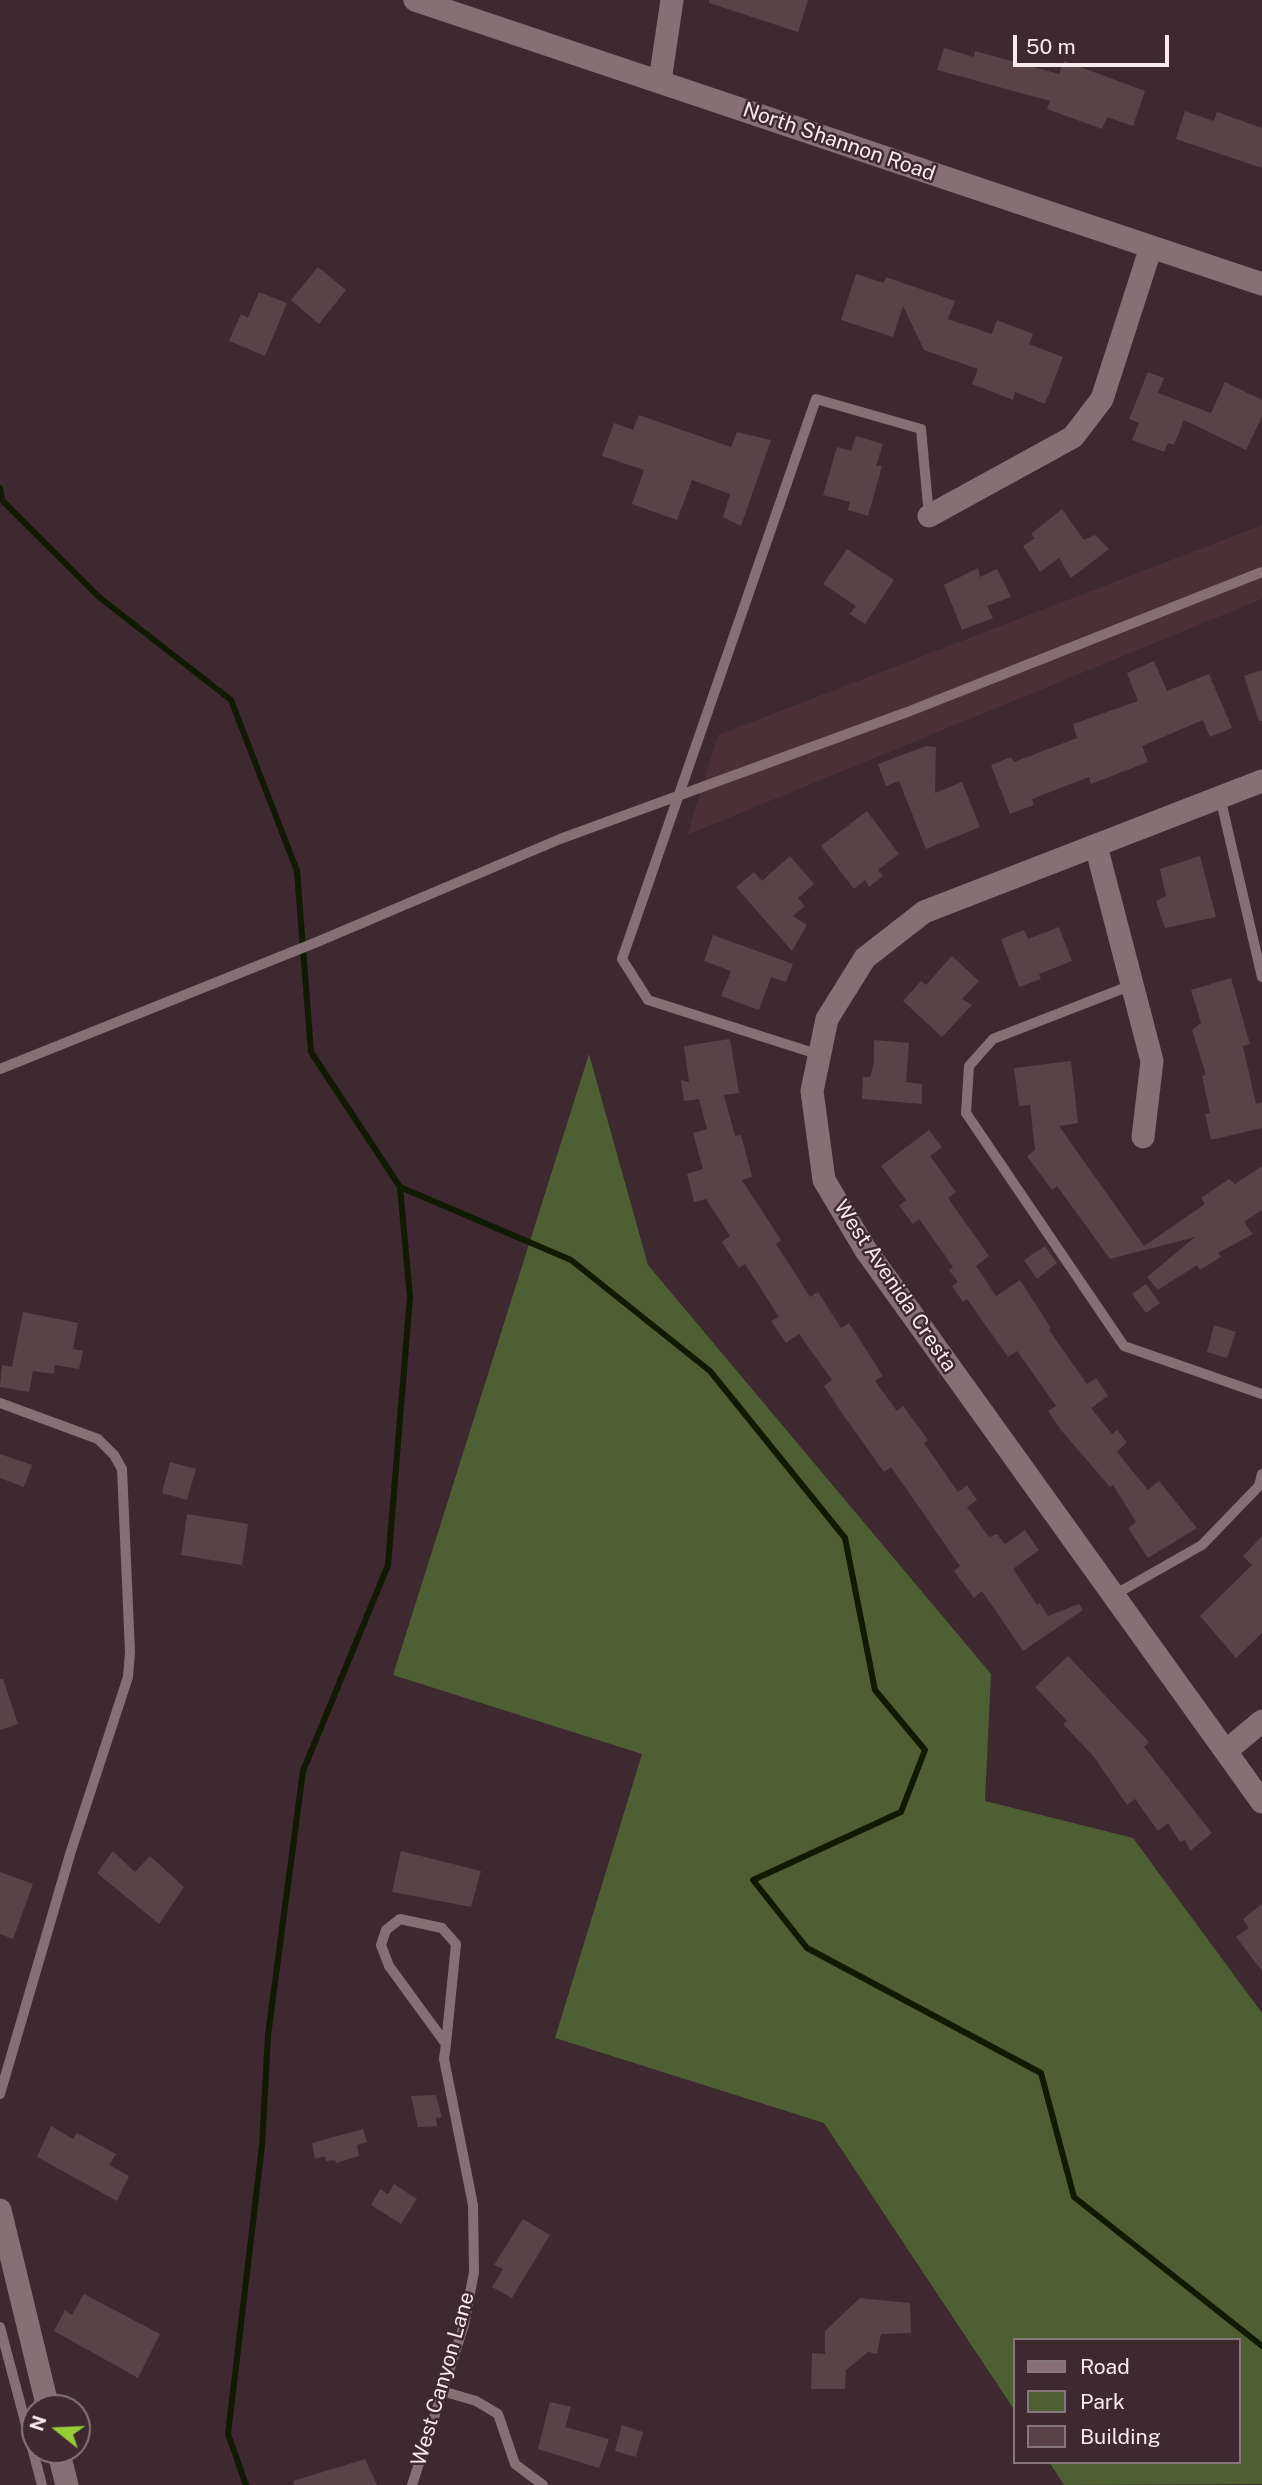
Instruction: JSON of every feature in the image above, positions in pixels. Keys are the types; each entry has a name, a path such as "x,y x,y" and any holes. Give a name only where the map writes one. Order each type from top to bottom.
{"street":[{"name":"North Shannon Road","path":"415,0 1261,282"},
{"path":"660,81 672,0"},
{"path":"929,516 1073,437 1102,399 1151,247"},
{"name":"West Avenida Cresta","path":"1262,781 923,912 865,958 827,1019 812,1091 824,1180 865,1249 1262,1802"},
{"path":"1096,846 1152,1061 1143,1138"},
{"path":"1226,1751 1262,1721"},
{"path":"0,2210 45,2394"},
{"path":"62,2464 67,2485"}],"lane":[{"path":"820,1055 648,1000 622,959 816,399 921,429 929,516"},
{"path":"0,1069 317,942 560,839 910,711 1262,572"},
{"path":"1220,797 1262,977"},
{"path":"1132,985 993,1039 969,1066 966,1113 1124,1346 1262,1394"},
{"path":"0,1403 25,1409 97,1439 114,1455 122,1469 130,1652 128,1677 71,1851 0,2094"},
{"path":"1114,1595 1202,1545 1259,1486 1262,1474"},
{"name":"West Canyon Lane","path":"412,2485 464,2325 474,2272 473,2205 444,2059 446,2044 456,1944 442,1928 400,1919 386,1930 381,1945 389,1966 446,2044"},
{"path":"0,2327 42,2485"},
{"path":"442,2391 477,2401 498,2414 515,2464 544,2485"}],"shaded area":[{"path":"1262,525 1262,599 687,835 718,735"}],"green space":[{"path":"589,1054 648,1265 991,1674 985,1801 1133,1838 1262,2013 1262,2484 1064,2485 1050,2464 1241,2464 1241,2338 1014,2338 1014,2409 824,2123 555,2038 642,1754 393,1675"}],"building":[{"path":"709,0 808,0 798,32 709,3"},
{"path":"944,48 974,57 975,51 1059,74 1064,61 1145,91 1133,126 1107,117 1102,129 1047,109 1050,101 937,70"},
{"path":"1185,111 1214,121 1217,112 1262,128 1262,168 1176,139"},
{"path":"318,267 346,290 319,324 291,300"},
{"path":"856,274 884,283 886,277 955,301 948,319 992,334 997,320 1033,334 1029,344 1063,357 1045,404 1015,392 1013,400 972,384 978,369 924,350 903,306 893,337 841,320"},
{"path":"259,292 287,303 265,356 229,341 241,314 248,318"},
{"path":"1148,372 1164,378 1158,393 1211,413 1225,382 1262,400 1262,417 1246,450 1184,420 1174,445 1168,443 1164,452 1132,440 1139,423 1129,419"},
{"path":"639,415 731,447 737,432 771,440 741,526 723,517 730,494 692,480 677,520 632,504 644,470 602,456 614,423 633,430"},
{"path":"856,436 883,444 876,466 882,466 868,516 848,510 850,502 823,495 837,447 851,451"},
{"path":"1062,509 1084,540 1095,535 1109,549 1071,578 1059,558 1040,572 1023,546 1035,538 1031,534"},
{"path":"847,549 894,580 865,624 850,614 856,606 823,584"},
{"path":"978,568 980,577 997,569 1011,597 987,606 993,618 962,630 944,585"},
{"path":"1154,661 1167,691 1209,674 1232,728 1210,737 1203,720 1142,746 1148,762 1091,784 1089,777 1032,799 1034,805 1010,814 991,765 1011,757 1014,762 1077,738 1073,724 1138,701 1127,673"},
{"path":"1262,670 1262,721 1259,721 1244,676"},
{"path":"926,746 936,747 935,793 962,782 980,827 926,849 899,781 886,786 878,764"},
{"path":"867,811 899,854 878,870 883,876 869,887 865,880 854,889 821,846"},
{"path":"790,856 814,884 798,898 805,906 793,916 807,925 792,951 736,887 754,872 762,881"},
{"path":"1200,856 1216,917 1165,928 1156,901 1166,896 1160,869"},
{"path":"1059,927 1072,961 1039,974 1041,979 1019,987 1001,939 1024,930 1028,939"},
{"path":"713,935 793,964 786,982 771,977 759,1010 721,996 731,971 704,961"},
{"path":"952,956 979,981 962,999 972,1005 942,1037 903,1001 921,981 926,985"},
{"path":"1231,978 1250,1044 1243,1046 1256,1104 1262,1102 1262,1128 1211,1140 1205,1114 1210,1113 1202,1076 1206,1075 1192,1030 1201,1023 1191,990"},
{"path":"730,1039 739,1093 724,1095 735,1136 741,1135 752,1177 742,1180 781,1240 776,1244 810,1297 818,1292 841,1328 849,1323 883,1376 875,1381 897,1411 903,1406 928,1440 924,1443 958,1492 967,1485 977,1500 967,1507 989,1537 997,1534 1005,1544 1025,1530 1039,1550 1013,1569 1037,1605 1040,1603 1048,1616 1079,1604 1083,1610 1023,1651 982,1591 974,1598 954,1571 960,1566 891,1467 884,1472 846,1419 824,1386 832,1380 799,1334 786,1343 771,1321 779,1317 745,1264 739,1268 722,1242 730,1236 706,1199 694,1202 687,1174 703,1169 693,1133 707,1129 699,1099 684,1101 681,1080 689,1082 684,1046"},
{"path":"874,1040 909,1043 906,1082 922,1084 922,1104 862,1099 863,1077 870,1077 874,1063"},
{"path":"1071,1061 1078,1123 1059,1126 1144,1246 1205,1204 1201,1198 1229,1179 1235,1184 1262,1166 1262,1210 1244,1222 1253,1234 1218,1253 1221,1257 1200,1270 1197,1265 1158,1290 1147,1277 1195,1237 1110,1259 1057,1186 1052,1190 1027,1156 1035,1150 1030,1105 1019,1106 1014,1068"},
{"path":"929,1130 942,1147 930,1156 956,1192 948,1198 989,1256 976,1266 996,1296 1020,1280 1051,1328 1049,1330 1087,1384 1096,1378 1108,1396 1091,1408 1112,1434 1117,1430 1127,1442 1117,1452 1148,1490 1159,1481 1197,1528 1148,1558 1128,1528 1136,1522 1113,1485 1110,1487 1061,1430 1048,1411 1056,1406 1017,1351 1008,1357 967,1299 963,1302 952,1286 958,1282 949,1270 953,1267 919,1219 913,1224 899,1206 906,1200 881,1166"},
{"path":"1045,1246 1057,1263 1037,1279 1024,1260"},
{"path":"1146,1284 1160,1303 1146,1313 1132,1294"},
{"path":"23,1312 78,1323 73,1349 83,1351 79,1369 55,1365 54,1374 33,1371 29,1392 0,1387 2,1365 12,1367"},
{"path":"1214,1325 1236,1332 1227,1358 1207,1352"},
{"path":"0,1454 32,1465 24,1487 0,1478"},
{"path":"170,1462 196,1469 187,1500 162,1493"},
{"path":"187,1514 248,1524 242,1565 181,1555"},
{"path":"1262,1536 1262,1633 1236,1658 1200,1616 1252,1565 1243,1556"},
{"path":"1068,1656 1149,1742 1144,1747 1212,1833 1190,1851 1185,1840 1180,1842 1168,1823 1158,1831 1135,1799 1127,1805 1094,1757 1063,1724 1067,1721 1035,1687"},
{"path":"0,1679 3,1679 18,1724 0,1730"},
{"path":"113,1851 135,1872 150,1856 184,1887 159,1924 97,1873"},
{"path":"401,1851 481,1871 471,1907 392,1892"},
{"path":"0,1872 33,1884 13,1939 0,1934"},
{"path":"1262,1904 1262,1971 1236,1937 1249,1928 1243,1919"},
{"path":"436,2095 442,2117 436,2118 437,2126 418,2127 411,2096"},
{"path":"51,2126 73,2139 77,2133 116,2154 109,2165 129,2176 117,2201 37,2157"},
{"path":"363,2129 367,2142 357,2145 359,2156 336,2163 335,2160 326,2161 325,2156 315,2159 312,2143"},
{"path":"394,2184 417,2199 401,2224 371,2205 380,2189 388,2194"},
{"path":"523,2219 550,2235 512,2298 492,2287 503,2269 494,2265"},
{"path":"84,2294 160,2334 138,2378 54,2331 65,2310 72,2315"},
{"path":"860,2298 910,2303 911,2333 881,2334 877,2354 868,2352 846,2370 845,2389 811,2389 812,2353 825,2354 825,2331"},
{"path":"550,2402 571,2407 565,2427 609,2439 599,2468 538,2449"},
{"path":"622,2425 643,2432 636,2457 615,2451"},
{"path":"365,2459 377,2485 294,2485 293,2481"}],"waterway":[{"path":"0,488 2,500 99,597 231,700 297,871 311,1052 400,1187 571,1260 710,1371 845,1538 875,1690 925,1750 901,1812 753,1880 807,1948 1041,2073 1074,2197 1262,2346"},
{"path":"246,2485 228,2434 262,2146 268,2035 303,1771 388,1565 410,1297 400,1187"}]}
